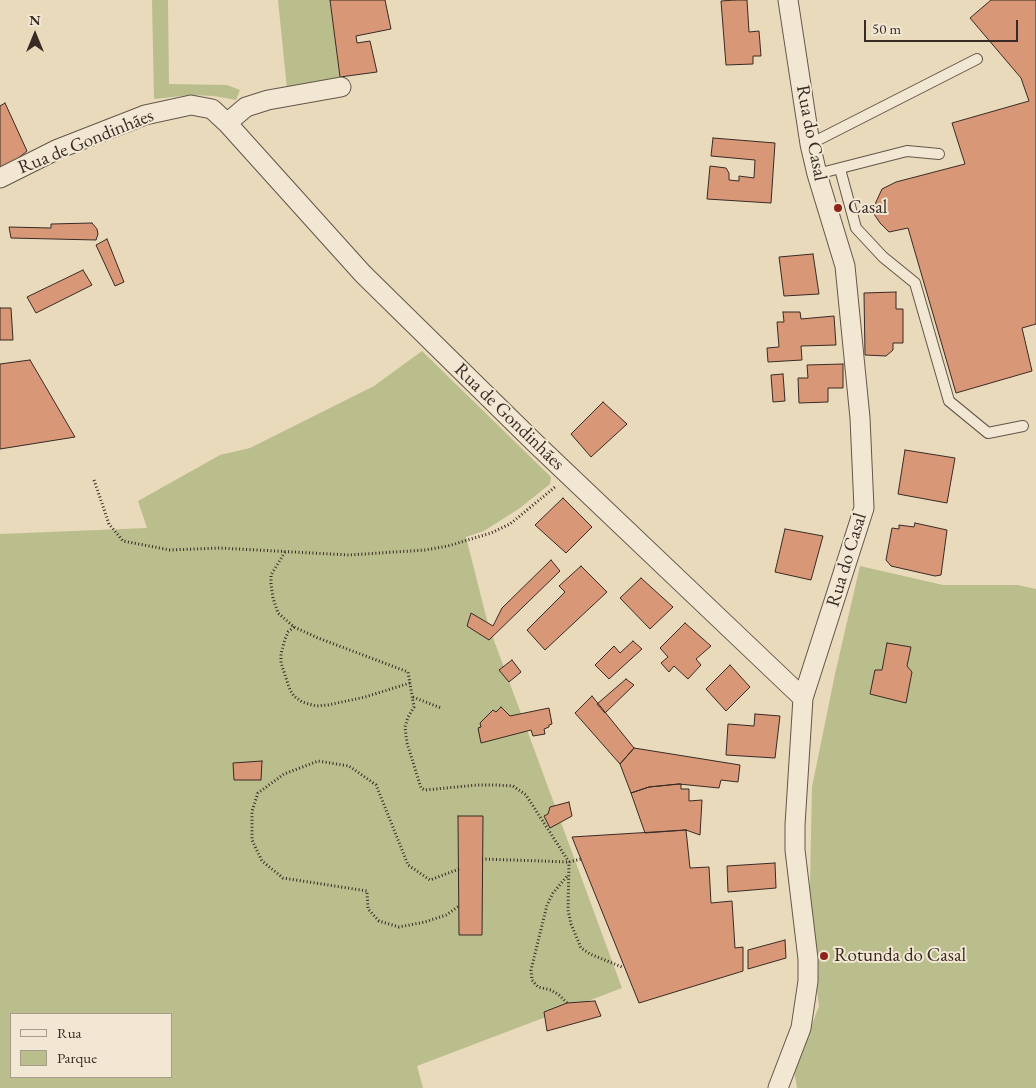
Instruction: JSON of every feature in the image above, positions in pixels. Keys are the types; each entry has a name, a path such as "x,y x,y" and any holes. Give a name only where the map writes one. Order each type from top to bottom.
{"street":[{"name":"Rua do Casal","path":"778,1088 800,1028 808,981 808,959 795,850 803,698 864,508 860,418 845,266 817,174 810,144 788,0"},
{"path":"227,123 246,107 268,100 341,87"},
{"name":"Rua de Gondinhães","path":"0,178 58,149 145,115 191,105 212,109 227,123 363,274 568,474 803,698"}],"lane":[{"path":"810,144 977,59"},
{"path":"817,174 907,151 939,154"},
{"path":"840,169 856,228 883,257 915,283 949,400 988,432 1023,426"}],"path":[{"path":"94,480 109,524 123,541 170,550 220,548 349,555 425,550 448,546 491,533 510,524 552,491 568,474"},
{"path":"285,552 272,575 273,598 278,613 294,627 318,638 408,672 414,707 408,716 405,727 407,743 421,788 425,790 477,785 514,786 526,795 569,862 568,910 571,924 581,948 590,954 622,967"},
{"path":"294,627 285,638 281,663 290,690 302,702 316,706 328,705 364,697 410,683"},
{"path":"412,697 441,708"},
{"path":"459,869 430,880 408,865 376,785 349,766 318,762 284,774 258,793 252,811 252,840 262,861 283,878 367,890 368,909 380,921 398,927 446,915 459,906"},
{"path":"482,859 569,862 581,859"},
{"path":"566,1003 559,995 538,987 532,980 531,970 547,905 553,893 569,875"}],"green space":[{"path":"152,0 168,0 169,84 227,85 240,90 236,100 214,96 191,95 154,99"},
{"path":"278,0 330,0 340,81 287,89"},
{"path":"422,351 551,477 550,484 520,508 484,531 466,537 488,624 622,988 417,1066 423,1088 0,1088 0,534 147,528 138,501 220,455 250,448 374,386"},
{"path":"860,566 943,585 1018,585 1036,589 1036,1088 797,1088 794,1071 819,1006 809,932 812,787 835,674"}],"building":[{"path":"330,0 385,0 391,29 356,36 357,43 370,41 377,72 340,77"},
{"path":"747,0 749,32 759,31 761,56 753,56 753,64 726,65 721,1"},
{"path":"991,0 1036,0 1036,324 1022,328 1032,371 956,393 908,228 889,232 874,214 876,202 882,189 896,182 965,164 952,123 1029,101 1021,78 970,18"},
{"path":"5,103 27,151 0,173 0,106"},
{"path":"713,138 775,143 771,203 707,199 710,166 726,168 729,173 729,180 739,181 739,176 754,178 755,160 711,156"},
{"path":"92,223 97,229 96,240 11,238 9,227 51,228 51,224"},
{"path":"107,239 124,282 115,286 96,245"},
{"path":"813,254 819,294 784,296 779,257"},
{"path":"83,270 92,285 36,313 27,297"},
{"path":"896,292 896,309 903,309 903,343 893,343 893,350 886,356 865,355 864,293"},
{"path":"0,308 11,308 13,340 0,340"},
{"path":"783,312 800,312 801,319 834,316 836,345 801,346 802,360 768,362 767,348 779,347 777,322 784,322"},
{"path":"30,360 75,437 0,449 0,364"},
{"path":"843,364 843,388 828,388 828,402 799,403 798,378 808,378 807,365"},
{"path":"783,374 785,401 773,402 771,375"},
{"path":"603,402 627,424 591,457 571,434"},
{"path":"905,450 955,458 947,503 898,494"},
{"path":"563,498 592,527 566,553 535,525"},
{"path":"915,523 947,530 941,575 935,576 891,566 886,560 892,528 899,529 899,525 914,527"},
{"path":"785,529 823,536 811,580 775,572"},
{"path":"551,560 560,571 489,640 467,626 471,613 493,626 502,608"},
{"path":"581,566 607,592 545,650 527,630 565,592 559,586"},
{"path":"641,578 673,607 650,629 620,598"},
{"path":"685,623 711,646 696,659 701,665 688,679 674,666 669,672 661,663 668,657 660,648"},
{"path":"633,641 642,649 609,679 595,665 614,646 620,653"},
{"path":"887,643 911,647 907,666 912,672 906,703 870,694 875,670 882,670"},
{"path":"512,660 521,672 509,682 499,670"},
{"path":"730,665 750,687 726,711 706,689"},
{"path":"626,679 634,685 605,713 597,704"},
{"path":"592,696 634,748 620,764 575,713"},
{"path":"501,707 510,716 549,708 552,724 544,729 545,734 533,736 531,730 481,743 478,728 481,727 480,723 493,710 496,712"},
{"path":"755,714 780,716 775,758 726,755 728,724 754,726"},
{"path":"634,748 740,765 738,782 721,780 719,788 679,784 649,787 631,793 620,764"},
{"path":"262,761 261,780 234,780 233,763"},
{"path":"681,784 681,789 689,789 689,801 702,800 700,835 686,830 645,833 631,793 649,787"},
{"path":"569,802 572,816 550,828 544,816 548,814 550,807"},
{"path":"458,816 483,816 482,935 459,935"},
{"path":"686,830 690,868 709,867 711,903 732,901 735,948 743,947 743,971 639,1003 572,837"},
{"path":"775,863 776,888 728,892 727,866"},
{"path":"785,940 786,958 748,969 748,950"},
{"path":"595,1001 601,1016 547,1031 544,1012 567,1003"}],"place":[{"name":"Casal","path":"838,208"},
{"name":"Rotunda do Casal","path":"824,956"}]}
